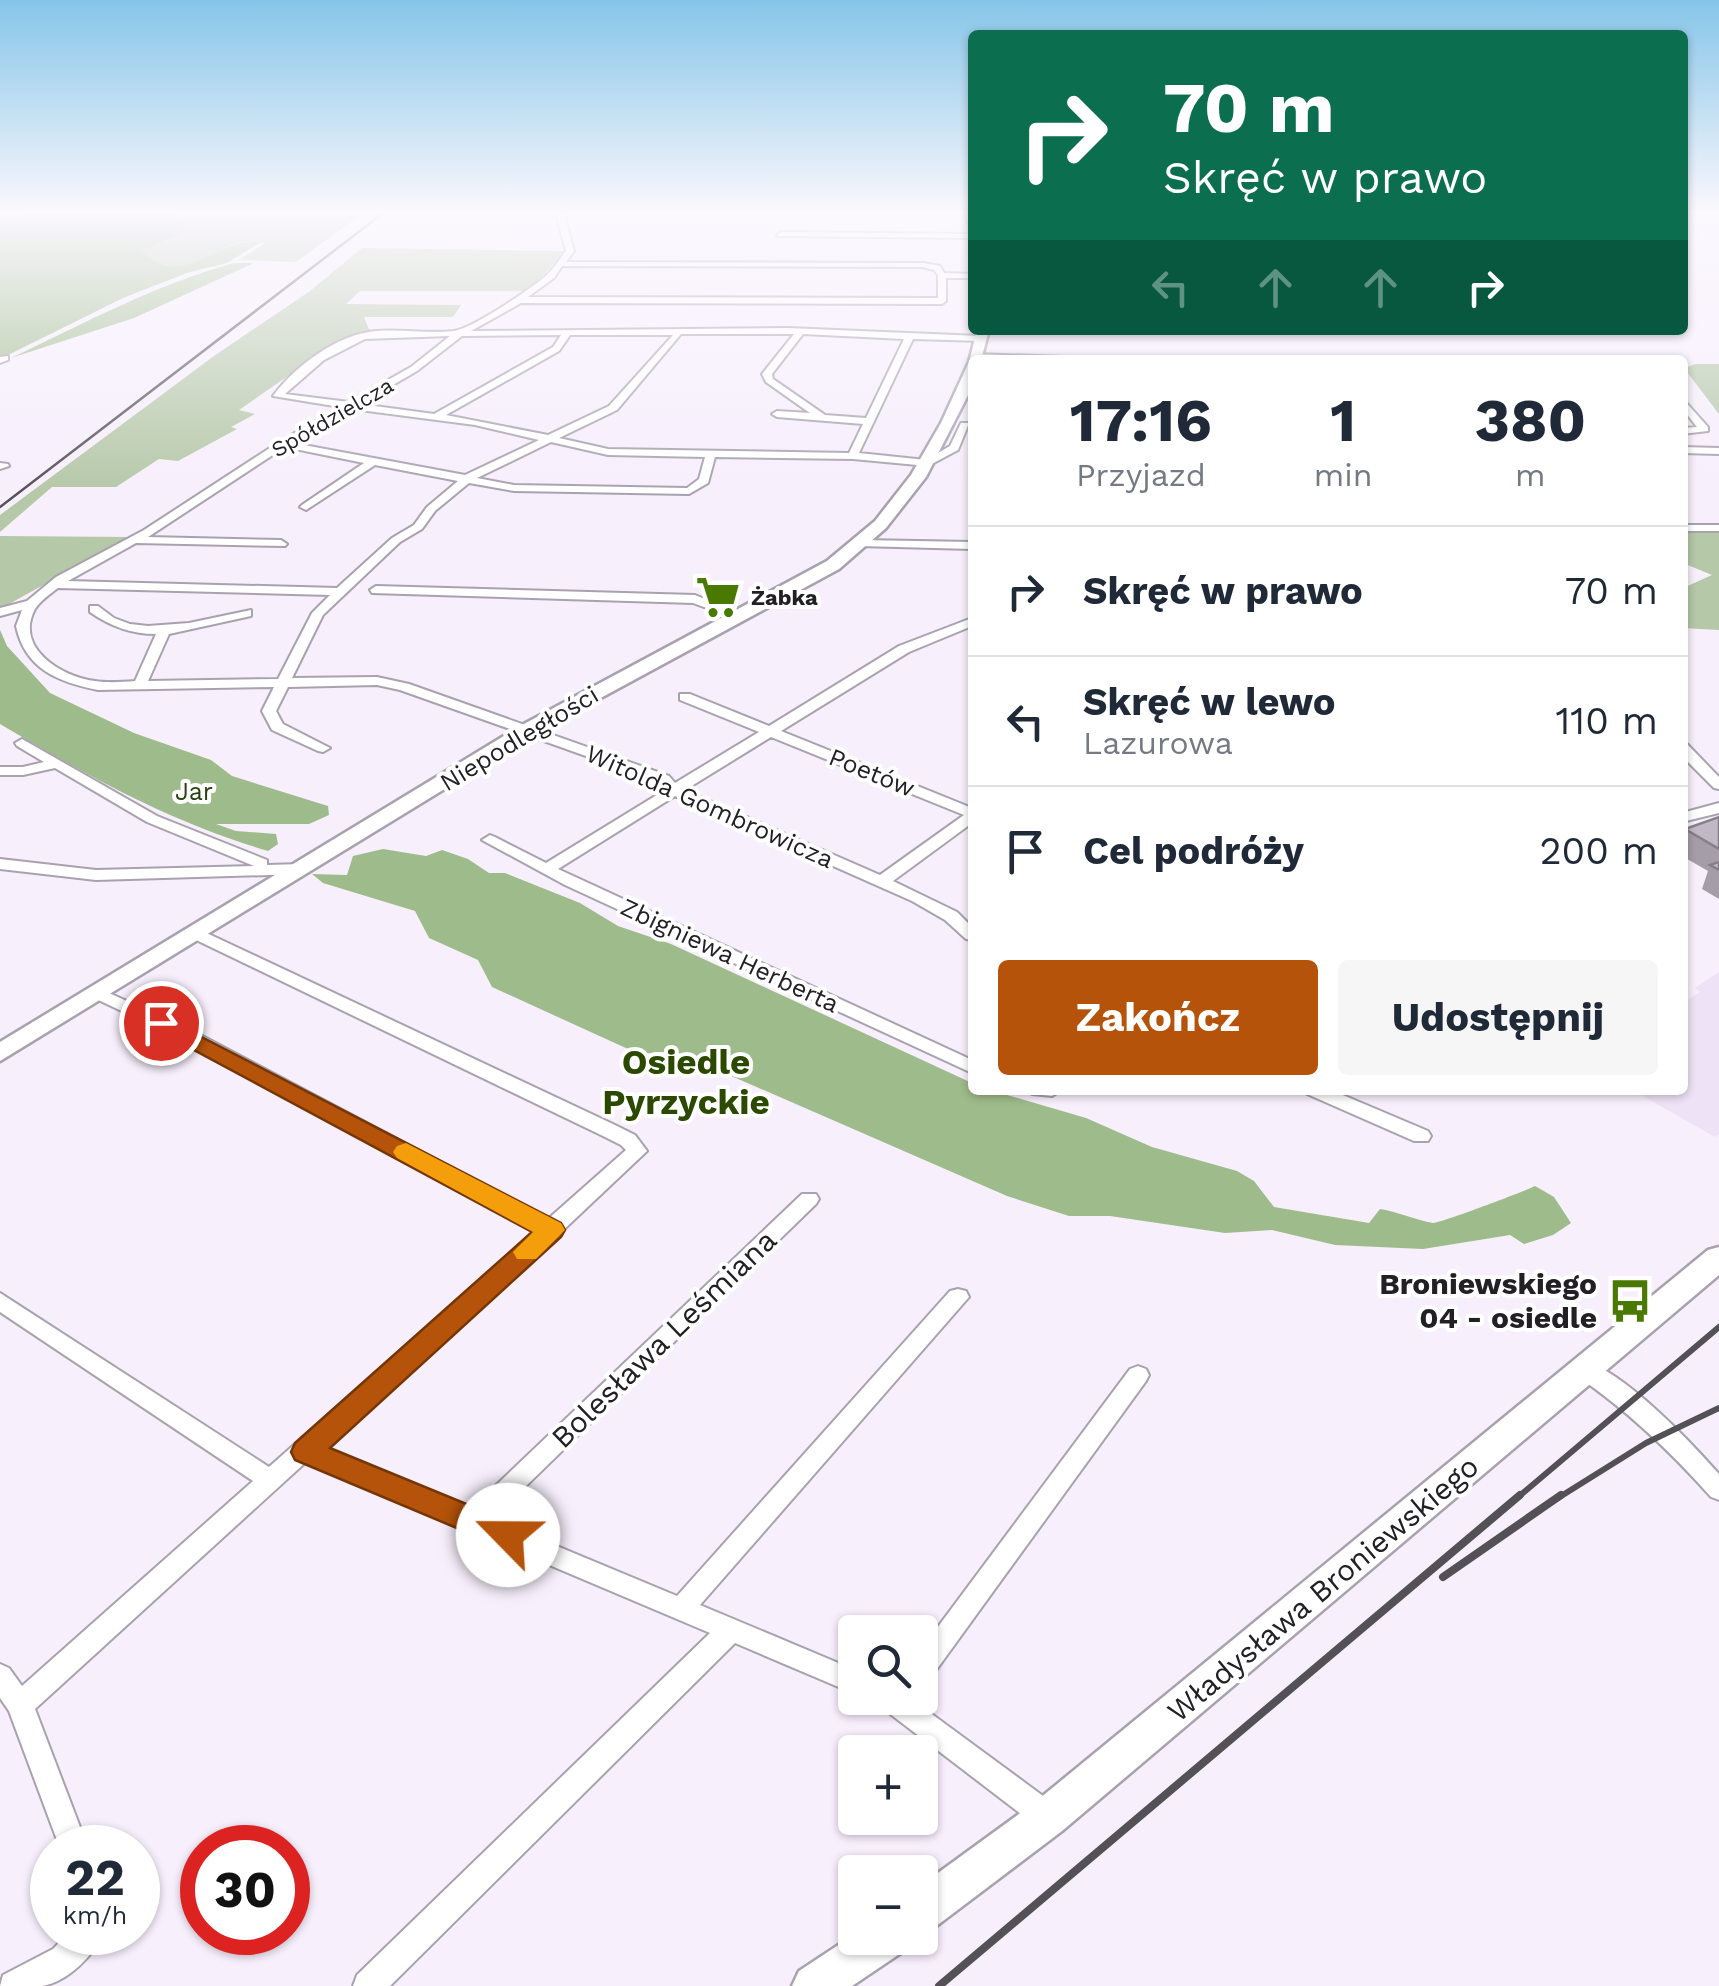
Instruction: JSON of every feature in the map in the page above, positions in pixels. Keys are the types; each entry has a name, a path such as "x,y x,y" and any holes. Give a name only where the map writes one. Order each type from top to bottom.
{"street":[{"name":"Spółdzielcza","path":"55,584 134,540 507,307"},
{"path":"800,332 766,374 822,418"},
{"path":"435,417 556,349 567,333"},
{"path":"928,463 853,456 608,452 475,422 278,396 286,385 354,338 383,334 968,334"},
{"path":"322,748 277,727 270,711 318,613 468,478 613,408 678,335"},
{"path":"853,456 910,336"},
{"name":"Niepodległości","path":"0,1053 529,729 833,565 862,544 895,511 928,463 962,425 968,393"},
{"path":"1688,409 1704,429 1688,441"},
{"path":"777,414 870,422"},
{"path":"1688,443 1719,442"},
{"path":"1688,443 1719,451"},
{"path":"283,444 542,491 689,491 704,481 712,453"},
{"path":"306,506 373,461"},
{"path":"1688,528 1719,528"},
{"path":"134,540 281,544"},
{"path":"862,544 968,546"},
{"path":"0,612 32,604 55,584 341,592"},
{"path":"376,590 695,599 740,616"},
{"name":"Witolda Gombrowicza","path":"32,604 22,626 23,635 41,666 82,683 140,686 377,681 529,729 664,779 673,790 882,881 950,916 968,932"},
{"path":"94,609 112,622 164,630 247,613"},
{"path":"548,868 904,649 968,624"},
{"path":"140,686 164,630"},
{"name":"Poetów","path":"685,697 968,812"},
{"path":"22,743 152,819 270,867"},
{"path":"1688,753 1719,785"},
{"path":"0,771 57,763"},
{"path":"1688,816 1719,808"},
{"path":"882,881 968,817"},
{"name":"Zbigniewa Herberta","path":"490,840 968,1065"},
{"path":"0,864 96,875 302,869"},
{"path":"20,1706 637,1151 628,1140 198,934"},
{"path":"98,994 189,1036 551,1230"},
{"path":"1326,1095 1421,1136"},
{"name":"Bolesława Leśmiana","path":"474,1521 810,1199"},
{"name":"Władysława Broniewskiego","path":"938,1899 1048,1817 1719,1258"},
{"path":"681,1609 958,1297"},
{"path":"0,1302 272,1481"},
{"path":"1585,1370 1632,1400 1674,1438 1719,1490"},
{"path":"938,1647 1138,1374"},
{"path":"306,1452 838,1675"},
{"path":"368,1986 731,1630"},
{"path":"0,1676 20,1706 65,1825"},
{"path":"917,1715 1048,1817"},
{"path":"14,1986 68,1955"},
{"path":"814,1986 860,1955"}],"shaded area":[{"path":"1719,972 1719,1134 1715,1137 1641,1095 1688,1095 1688,1000 1700,992 1695,988"}],"green space":[{"path":"0,307 105,307 0,359"},
{"path":"118,307 159,307 11,358"},
{"path":"287,307 460,307 453,317 364,317 370,332 337,342 239,410 255,414 231,427 237,429 178,461 159,459 116,487 52,487 0,532 0,515"},
{"path":"1719,364 1719,414 1688,373 1688,367"},
{"path":"1688,533 1719,533 1719,630 1688,628 1688,586 1712,575 1688,565"},
{"path":"0,536 130,537 0,609"},
{"name":"Jar","path":"0,630 7,646 50,693 134,733 211,760 232,776 328,806 329,815 309,824 216,824 236,831 276,834 278,844 268,851 196,826 66,762 0,724"},
{"path":"383,849 426,856 442,850 468,859 489,873 505,873 580,903 618,926 671,944 968,1081 968,1095 1007,1095 1086,1118 1152,1147 1237,1171 1254,1181 1274,1207 1369,1223 1380,1209 1433,1223 1535,1186 1554,1197 1571,1223 1553,1235 1524,1244 1510,1235 1423,1249 1335,1245 1272,1230 1225,1233 1110,1216 1069,1216 1007,1196 674,1051 639,1054 492,987 478,960 429,938 415,911 323,883 312,874 347,875 353,856"}],"building":[{"path":"1719,817 1719,849 1688,831"}],"railway":[{"path":"0,507 261,307"},
{"path":"1517,1498 1719,1327"},
{"path":"1558,1498 1646,1443 1719,1408"},
{"path":"939,1986 1520,1495"},
{"path":"1443,1577 1561,1495"}],"slow traffic":[{"path":"406,1152 551,1230 527,1252"}],"place":[{"name":"Żabka","path":"718,597"},
{"name":"Broniewskiego 04 - osiedle","path":"1630,1301"}],"district":[{"name":"Osiedle Pyrzyckie","path":"686,1082"}],"route":[{"path":"161,1023 551,1230 306,1452 508,1535"}]}
